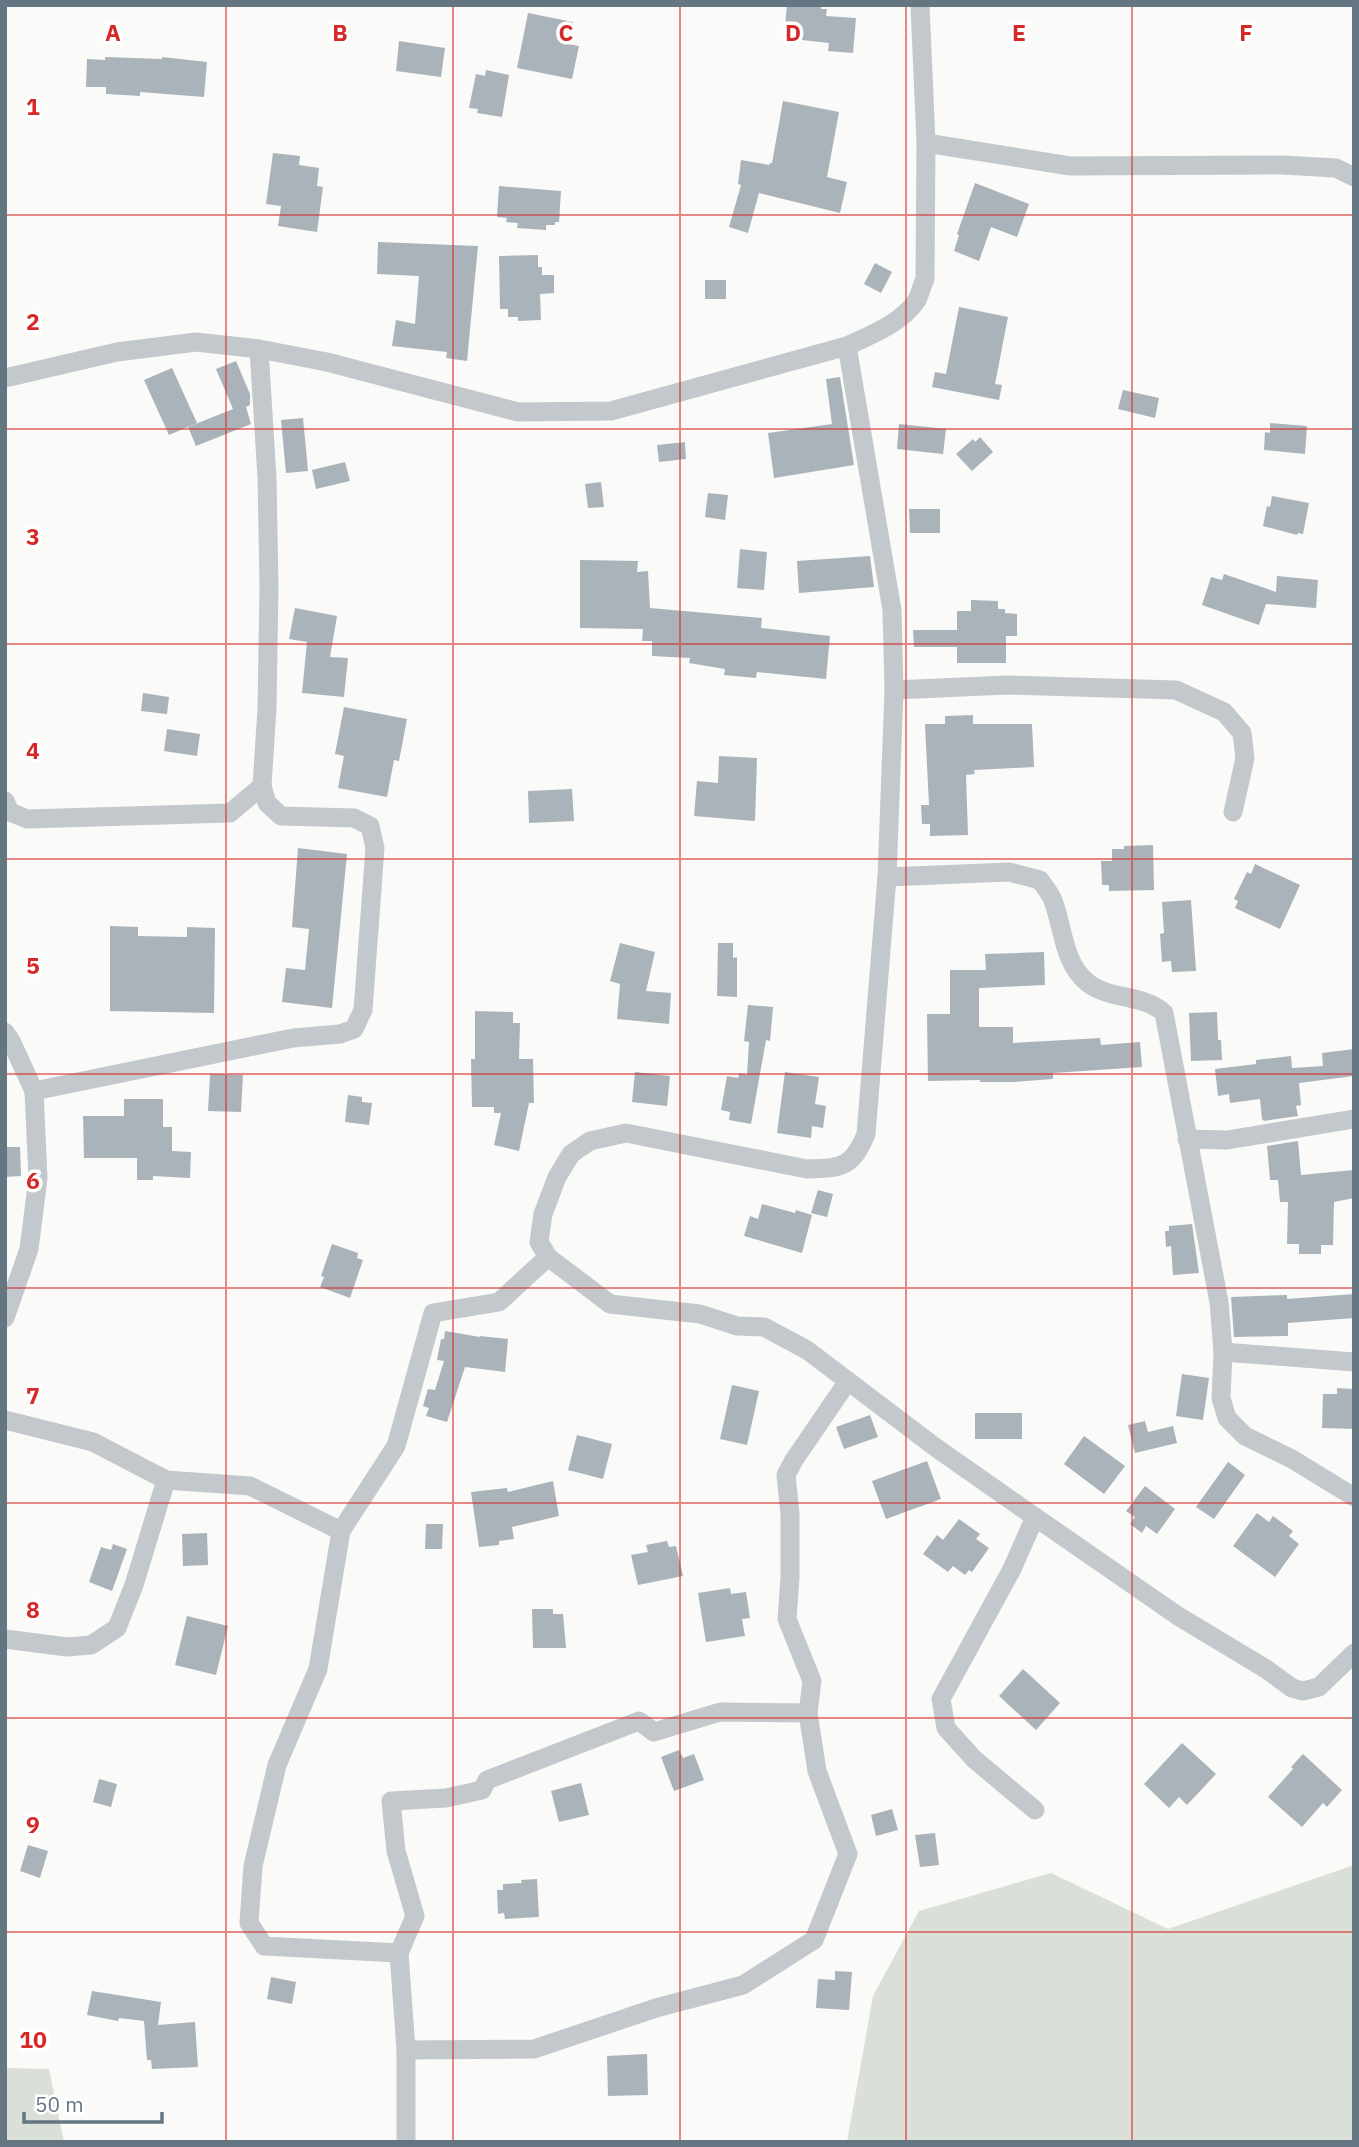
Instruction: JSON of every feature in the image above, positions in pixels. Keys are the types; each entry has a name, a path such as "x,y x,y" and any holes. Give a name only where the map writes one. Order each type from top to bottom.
{"street":[{"path":"5,378 117,352 196,342 259,349 327,362 518,412 611,411 847,346 904,314 917,299 925,279 926,143 920,5"},
{"path":"926,143 1070,166 1282,165 1336,168 1354,177"},
{"path":"847,346 892,610 894,690 887,877 866,1134 858,1153 837,1168 807,1169 626,1133 590,1141 571,1154 557,1177 542,1214 539,1242 548,1257 610,1304 700,1314 737,1326 764,1327 807,1349 935,1447 1035,1517 1178,1616 1266,1669 1292,1688 1303,1691 1319,1687 1354,1653"},
{"path":"34,1091 293,1038 340,1034 354,1029 363,1010 375,848 370,826 354,818 282,816 267,803 262,786 267,708 269,586 267,478 259,349"},
{"path":"894,690 1007,685 1176,690 1224,712 1242,733 1245,758 1233,812"},
{"path":"5,801 10,813 27,819 230,813 262,786"},
{"path":"887,877 1009,872 1040,880 1052,898 1075,970 1095,988 1157,1006 1164,1013 1219,1302 1223,1352 1221,1398 1227,1418 1245,1436 1292,1459 1354,1497"},
{"path":"5,1032 34,1091 38,1178 29,1249 5,1318"},
{"path":"1187,1139 1227,1140 1354,1119"},
{"path":"398,1953 264,1946 248,1923 253,1866 277,1765 317,1669 341,1531 397,1446 433,1313 499,1302 548,1257"},
{"path":"1223,1352 1354,1362"},
{"path":"407,2050 534,2049 656,2008 743,1985 814,1940 848,1854 817,1771 808,1713 812,1681 787,1619 790,1552 786,1475 848,1381"},
{"path":"5,1420 93,1442 166,1480 250,1486 341,1531"},
{"path":"5,1639 67,1647 91,1645 117,1628 134,1585 166,1480"},
{"path":"1035,1517 1012,1569 941,1699 946,1728 974,1759 1035,1810"},
{"path":"407,2142 407,2050 398,1953 415,1916 396,1852 391,1801 446,1798 482,1790 487,1780 639,1721 654,1732 720,1712 808,1713"}],"shaded area":[{"path":"1354,1865 1354,2142 847,2142 873,1996 919,1911 1051,1873 1168,1929"},
{"path":"5,2068 49,2069 64,2142 5,2142"}],"building":[{"path":"787,5 821,5 821,9 827,9 826,16 856,18 853,53 828,51 829,43 784,38"},
{"path":"528,13 573,22 568,44 579,46 572,79 517,68"},
{"path":"399,41 445,48 441,77 396,71"},
{"path":"105,57 162,57 207,62 204,97 140,92 140,96 106,94 106,87 86,87 87,59 105,60"},
{"path":"486,70 509,75 502,117 477,113 478,109 469,108 476,74 485,76"},
{"path":"783,101 839,112 827,177 847,182 840,213 759,193 748,233 729,227 741,185 738,184 741,160 769,165 772,163"},
{"path":"273,153 300,156 299,165 319,168 317,186 323,187 317,232 278,226 281,206 266,204"},
{"path":"975,183 1029,204 1017,237 991,227 979,261 954,251 959,235 957,234"},
{"path":"499,186 561,191 559,222 546,225 546,230 517,228 518,223 506,222 507,218 497,217"},
{"path":"378,242 478,246 467,361 446,358 447,352 392,346 396,320 415,324 419,276 377,274"},
{"path":"538,255 538,267 542,267 542,275 554,275 554,293 540,294 541,320 518,321 518,317 508,317 508,309 500,309 499,256"},
{"path":"875,263 892,272 881,293 864,284"},
{"path":"705,280 726,280 726,299 705,299"},
{"path":"959,307 1008,317 995,384 1002,385 999,400 932,387 935,372 946,374"},
{"path":"236,361 250,394 250,405 246,407 251,424 196,446 188,427 233,409 216,369"},
{"path":"172,368 197,423 169,435 144,380"},
{"path":"840,377 854,465 774,478 768,433 832,424 826,379"},
{"path":"1123,390 1159,398 1155,418 1118,409"},
{"path":"303,418 308,471 286,473 281,420"},
{"path":"1270,423 1307,426 1305,454 1264,450 1265,432 1270,433"},
{"path":"899,424 946,429 943,454 897,449"},
{"path":"980,437 993,452 972,471 956,454 973,439 975,442"},
{"path":"685,442 686,459 659,462 657,445"},
{"path":"345,462 350,481 316,489 312,470"},
{"path":"601,482 604,507 588,508 585,484"},
{"path":"708,493 728,495 725,520 705,517"},
{"path":"1272,496 1309,503 1303,534 1297,535 1263,526"},
{"path":"909,509 940,509 940,533 910,533"},
{"path":"740,549 767,552 764,590 737,588"},
{"path":"870,556 874,587 799,593 797,561"},
{"path":"580,560 638,561 637,572 648,571 650,608 762,618 761,628 830,636 826,679 757,672 756,678 724,675 725,669 689,663 690,658 652,656 652,641 642,641 643,629 580,628"},
{"path":"1224,574 1276,592 1277,576 1318,580 1316,608 1266,604 1259,625 1202,605 1211,577 1222,580"},
{"path":"971,600 998,601 998,609 1017,614 1017,636 1006,636 1006,663 957,663 957,647 914,647 913,630 957,630 957,611 971,611"},
{"path":"295,608 337,616 330,657 348,658 344,697 302,693 307,642 289,639"},
{"path":"143,693 169,697 167,714 141,711"},
{"path":"344,707 407,719 399,761 394,760 387,797 338,788 344,756 335,754"},
{"path":"973,715 973,724 1032,724 1034,767 974,770 975,774 966,775 968,835 930,836 930,824 922,824 921,805 929,805 925,724 945,724 945,716"},
{"path":"167,729 200,734 197,756 164,751"},
{"path":"719,756 757,758 755,821 694,816 697,781 718,783"},
{"path":"572,789 574,821 529,823 528,791"},
{"path":"1153,845 1154,890 1109,891 1109,885 1102,885 1101,861 1112,861 1112,849"},
{"path":"298,848 347,854 332,1008 282,1002 286,968 305,970 309,929 292,927"},
{"path":"1255,864 1300,885 1280,929 1235,908 1238,901 1234,899 1247,872 1251,874"},
{"path":"1191,900 1196,971 1172,972 1171,961 1162,962 1162,902"},
{"path":"110,926 138,927 138,936 187,937 187,927 215,928 214,1013 110,1011"},
{"path":"620,943 655,952 646,991 671,993 669,1024 617,1019 620,984 610,981"},
{"path":"718,943 733,943 733,958 737,957 737,997 717,996"},
{"path":"1044,952 1045,985 979,988 979,1027 1013,1027 1013,1043 1100,1038 1101,1045 1140,1042 1142,1067 1053,1073 1053,1079 1013,1082 928,1081 927,1014 950,1014 950,970 986,970 985,954"},
{"path":"748,1005 773,1007 770,1041 766,1040 751,1124 729,1120 730,1112 721,1110 727,1076 738,1078 739,1073 747,1075 749,1042 744,1041"},
{"path":"475,1011 513,1012 513,1023 520,1023 519,1059 533,1059 534,1103 529,1103 519,1151 494,1145 501,1113 494,1113 494,1107 472,1107 471,1059 475,1059"},
{"path":"1217,1012 1222,1060 1191,1061 1189,1013"},
{"path":"1354,1049 1354,1076 1299,1083 1301,1105 1296,1106 1298,1116 1264,1121 1260,1099 1230,1103 1229,1094 1218,1096 1215,1069 1291,1056 1292,1068 1323,1066 1322,1053"},
{"path":"635,1072 670,1076 667,1106 632,1102"},
{"path":"785,1072 819,1077 815,1104 826,1106 823,1128 812,1126 811,1138 777,1133"},
{"path":"210,1074 243,1075 241,1112 208,1111"},
{"path":"348,1095 362,1097 362,1102 372,1103 369,1125 345,1122"},
{"path":"124,1099 163,1099 163,1127 172,1127 172,1151 191,1152 190,1178 153,1176 153,1180 137,1180 137,1158 84,1158 83,1116 124,1116"},
{"path":"1298,1141 1301,1175 1354,1170 1354,1198 1334,1202 1333,1245 1321,1245 1321,1254 1299,1254 1299,1244 1287,1244 1288,1202 1280,1202 1278,1180 1270,1180 1267,1146"},
{"path":"5,1147 20,1147 21,1176 5,1177"},
{"path":"818,1190 833,1194 827,1217 811,1213"},
{"path":"762,1204 812,1215 802,1253 744,1236 750,1216 758,1219"},
{"path":"1192,1224 1199,1273 1173,1275 1171,1246 1166,1247 1165,1231 1169,1231 1169,1226"},
{"path":"332,1244 358,1253 357,1258 363,1260 350,1298 320,1287"},
{"path":"1354,1294 1354,1318 1288,1323 1288,1336 1234,1337 1231,1297 1287,1295 1287,1299"},
{"path":"445,1331 508,1339 505,1372 465,1367 447,1422 426,1416 429,1408 423,1406 428,1389 435,1390 444,1361 437,1360"},
{"path":"1182,1374 1209,1378 1203,1420 1176,1416"},
{"path":"732,1385 759,1391 747,1445 720,1439"},
{"path":"1337,1388 1354,1389 1354,1429 1322,1428 1323,1394 1337,1394"},
{"path":"975,1413 1022,1413 1022,1439 975,1439"},
{"path":"870,1415 878,1437 844,1449 836,1427"},
{"path":"1145,1421 1148,1432 1173,1426 1177,1443 1135,1453 1128,1425"},
{"path":"577,1435 612,1444 603,1479 568,1470"},
{"path":"1084,1436 1125,1466 1104,1494 1064,1464"},
{"path":"927,1461 941,1499 886,1519 872,1481"},
{"path":"1228,1462 1245,1475 1214,1519 1196,1507"},
{"path":"553,1481 559,1516 512,1527 514,1539 499,1541 499,1545 479,1547 471,1492 507,1488 508,1492"},
{"path":"1145,1486 1175,1509 1157,1534 1146,1526 1142,1533 1130,1524 1135,1517 1126,1511"},
{"path":"1257,1513 1269,1522 1273,1516 1293,1531 1289,1536 1299,1544 1275,1577 1233,1546"},
{"path":"959,1519 980,1534 976,1539 989,1548 972,1572 969,1570 965,1575 953,1566 948,1572 923,1554 937,1535 943,1540"},
{"path":"426,1524 443,1524 442,1549 425,1549"},
{"path":"207,1533 208,1565 183,1566 182,1534"},
{"path":"667,1541 669,1547 676,1546 683,1576 638,1585 631,1555 648,1552 646,1545"},
{"path":"113,1544 127,1549 112,1591 89,1582 101,1547 111,1550"},
{"path":"730,1588 731,1594 746,1592 750,1618 742,1619 745,1636 706,1642 698,1593"},
{"path":"532,1609 553,1609 553,1614 563,1614 566,1648 533,1648"},
{"path":"187,1616 228,1626 216,1675 175,1665"},
{"path":"1023,1669 1060,1703 1036,1730 999,1696"},
{"path":"1182,1743 1216,1774 1187,1805 1179,1797 1169,1808 1144,1784"},
{"path":"679,1750 683,1758 694,1754 704,1780 674,1791 661,1757"},
{"path":"1303,1754 1342,1790 1327,1807 1323,1803 1302,1827 1268,1797"},
{"path":"99,1779 117,1784 111,1807 93,1802"},
{"path":"581,1783 589,1815 559,1822 551,1791"},
{"path":"892,1809 898,1830 876,1836 871,1815"},
{"path":"935,1833 939,1865 920,1867 915,1835"},
{"path":"28,1845 48,1851 40,1878 20,1871"},
{"path":"537,1879 539,1917 505,1919 504,1913 498,1914 497,1890 503,1890 503,1884"},
{"path":"835,1971 852,1972 849,2010 816,2008 818,1979 835,1980"},
{"path":"271,1977 296,1982 292,2004 267,1999"},
{"path":"92,1991 161,2002 158,2025 195,2022 198,2067 152,2069 151,2060 147,2060 144,2021 119,2018 118,2021 87,2015"},
{"path":"647,2054 648,2095 608,2096 607,2056"}]}
